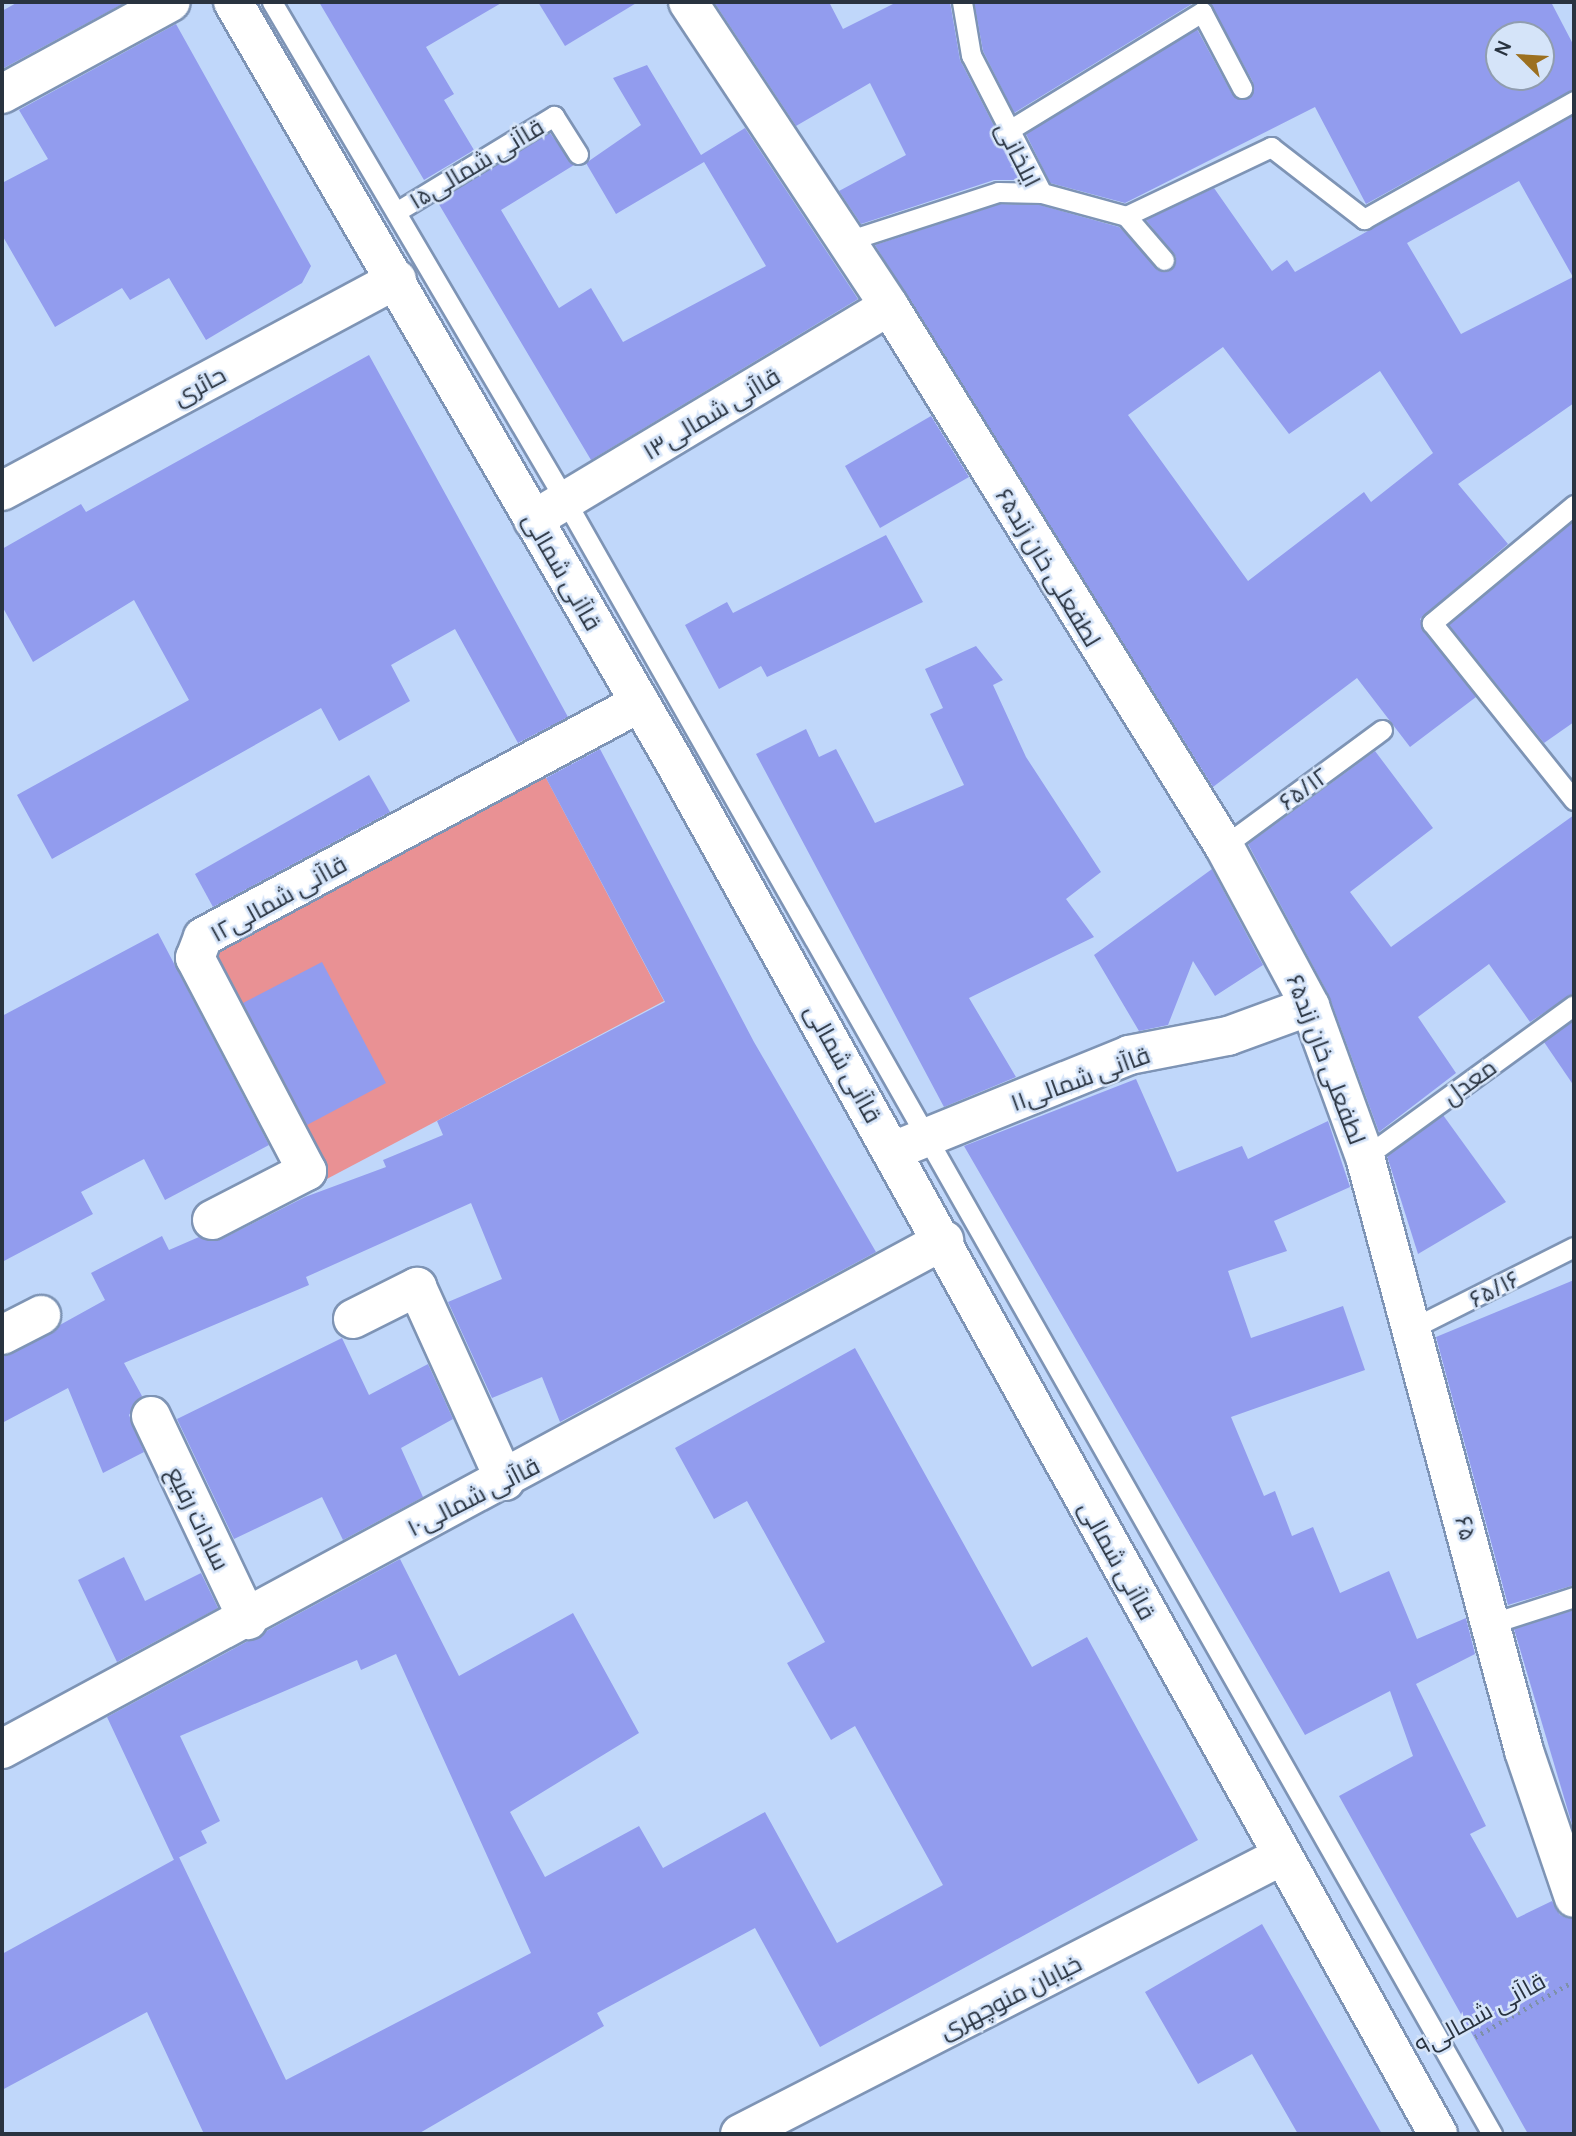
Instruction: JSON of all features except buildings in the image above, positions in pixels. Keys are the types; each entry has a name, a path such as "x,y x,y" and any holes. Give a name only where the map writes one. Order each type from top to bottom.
{"street":[{"path":"2,94 171,2"},
{"name":"قاآنی شمالی","path":"233,2 397,279 533,520 640,702 910,1144 944,1240 1280,1857 1438,2134"},
{"name":"لطفعلی خان زند۶۵","path":"688,2 844,242 889,306 1224,846 1310,1006 1364,1157"},
{"name":"حائری","path":"2,491 397,279"},
{"name":"قاآنی شمالی۱۳","path":"533,520 889,306"},
{"name":"قاآنی شمالی۱۲","path":"212,1220 307,1171 195,958 203,937 640,702"},
{"name":"قاآنی شمالی۱۱","path":"910,1144 1129,1055 1228,1036 1310,1006"},
{"name":"۶۵","path":"1364,1157 1413,1328 1547,1830 1574,1898"},
{"name":"قاآنی شمالی۱۰","path":"2,1749 248,1620 382,1542 505,1481 944,1240"},
{"path":"353,1319 416,1287 505,1481"},
{"path":"2,1335 41,1315"},
{"name":"سادات رفیع","path":"150,1416 248,1620"},
{"name":"خیابان منوچهری","path":"740,2134 1280,1857"}],"lane":[{"path":"272,2 565,500 910,1144 1492,2134"},
{"name":"ایلخانی","path":"962,2 971,55 1006,132 1042,193"},
{"path":"1006,132 1202,12 1241,88"},
{"path":"1126,216 1271,147 1364,219 1574,101"},
{"name":"۱۵قاآنی شمالی","path":"396,212 554,116 578,154"},
{"name":"ایلخانی","path":"844,242 998,192 1042,193"},
{"path":"1042,193 1126,216 1164,260"},
{"path":"1574,505 1432,622 1574,800"},
{"name":"۶۵/۱۲","path":"1224,846 1382,730"},
{"name":"معدل","path":"1364,1157 1574,1005"},
{"name":"۶۵/۱۶","path":"1413,1328 1574,1247"},
{"path":"1493,1623 1574,1597"}],"path":[{"name":"۹قاآنی شمالی","path":"1446,2053 1574,1981"}],"shaded area":[{"path":"545,776 664,1001 323,1181 213,967 219,949"}]}
